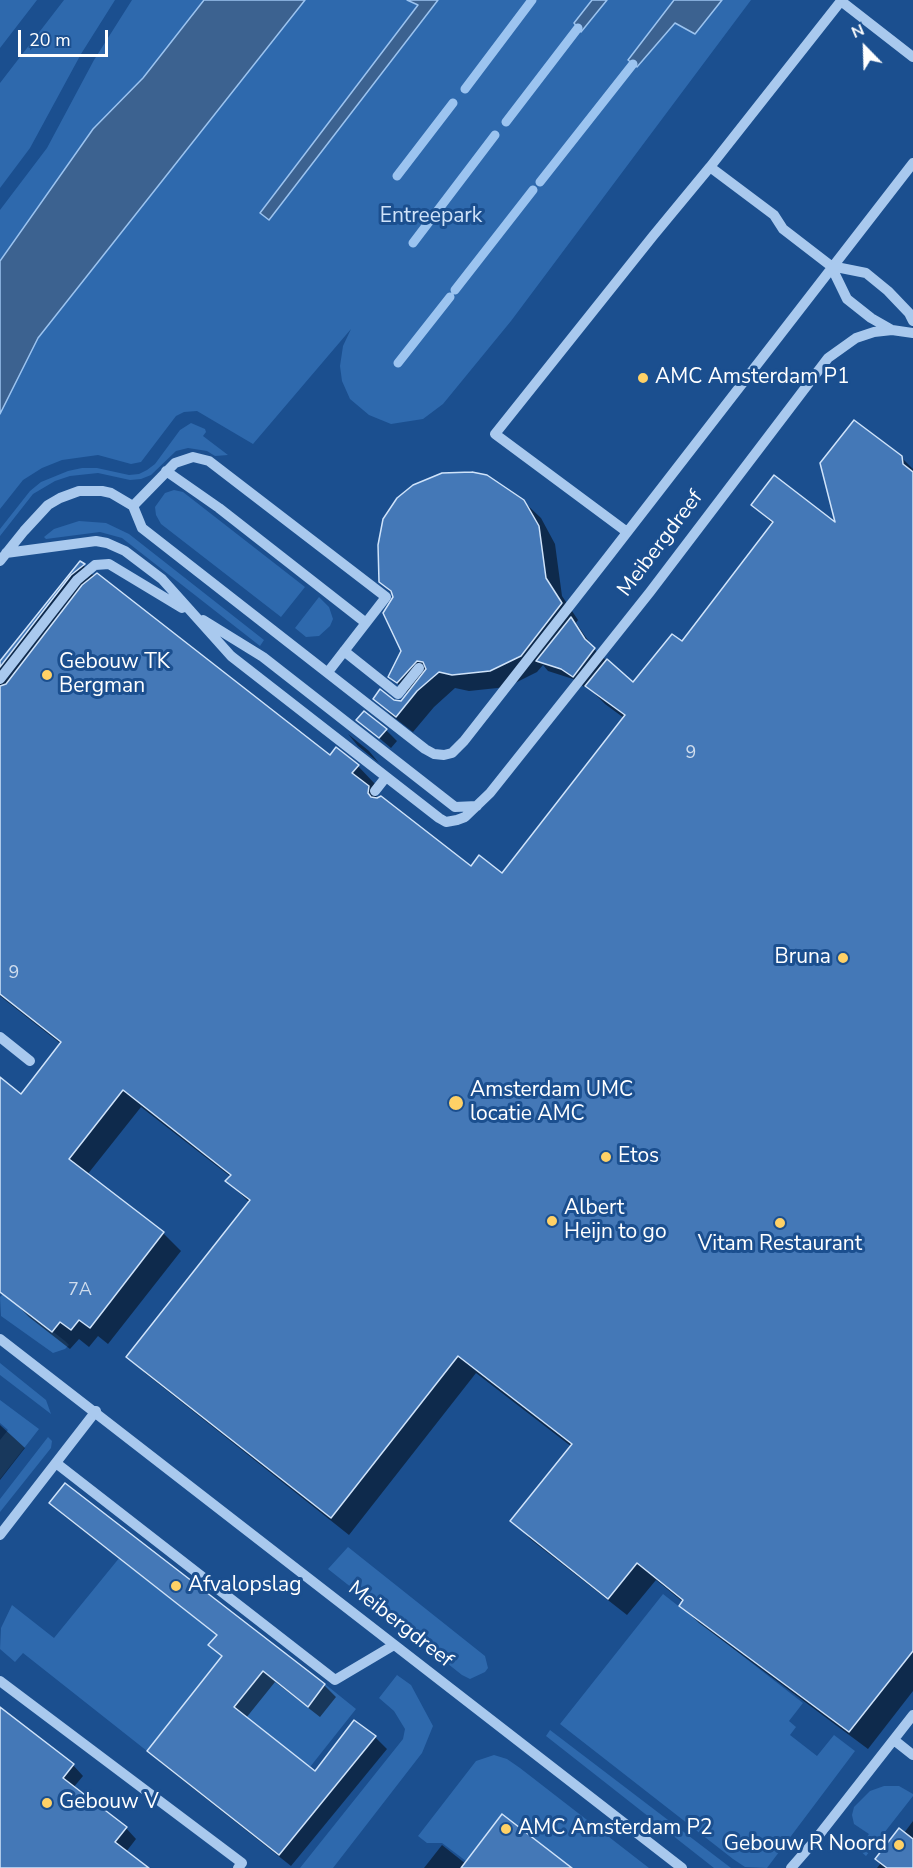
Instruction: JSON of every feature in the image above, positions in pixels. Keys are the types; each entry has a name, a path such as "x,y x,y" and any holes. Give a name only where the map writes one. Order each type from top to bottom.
{"street":[{"name":"Meibergdreef","path":"627,532 495,434 841,1 913,57"},
{"name":"Meibergdreef","path":"2,556 48,505 69,494 102,490 120,497 133,506 142,528 426,749 434,754 452,753 464,741 913,163"},
{"name":"Meibergdreef","path":"710,167 774,215 783,229 831,266 866,273 888,291 909,313 913,321"},
{"name":"Meibergdreef","path":"831,266 847,299 871,318 892,330"},
{"name":"Meibergdreef","path":"2,556 85,542 107,543 124,551 162,579 231,656 446,822 465,817 490,793 650,592 828,358 856,338 874,332 892,330 913,333"},
{"path":"133,506 175,463 193,457 209,461 386,597 328,672"},
{"path":"166,471 219,508 366,623"},
{"name":"Meibergdreef","path":"0,679 77,580 95,565 109,564 263,657 455,807 477,806"},
{"path":"344,651 398,694 419,668"},
{"path":"375,791 386,777"},
{"path":"0,1038 30,1061"},
{"name":"Meibergdreef","path":"0,1339 96,1411 682,1868"},
{"path":"0,1535 96,1411"},
{"path":"56,1463 335,1680 394,1645"},
{"path":"0,1681 242,1863 238,1868"},
{"path":"791,1868 913,1715"},
{"path":"894,1740 913,1755"}],"green space":[{"path":"0,0 37,0 0,48"},
{"path":"64,0 115,0 81,54 30,148 0,188 0,83"},
{"path":"132,0 204,0 143,78 93,129 0,261 0,210 47,148 94,60"},
{"name":"Entreepark","path":"305,0 407,0 418,5 260,213 269,220 438,0 592,0 574,23 581,31 607,0 674,0 629,60 637,67 675,23 695,33 722,0 751,0 511,321 443,404 423,419 391,424 369,415 350,399 342,381 340,366 343,346 351,329 253,444 197,411 184,412 176,416 141,462 131,464 98,455 62,460 42,468 23,480 0,509 0,414 38,338"},
{"path":"191,423 205,429 203,436 228,455 215,456 207,451 188,448 176,451 151,475 141,479 130,480 98,473 70,476 55,481 33,494 0,536 0,529 30,491 41,482 82,468 97,468 129,475 139,474 155,464 180,430"},
{"path":"174,490 183,492 305,587 281,617 161,524 155,507 165,493"},
{"path":"79,521 106,523 129,534 264,640 260,646 122,538 100,532 46,539 44,537 54,529"},
{"path":"319,597 329,607 333,619 330,626 319,636 306,637 295,628"},
{"path":"4,1293 69,1345 53,1353 1,1316 0,1297"},
{"path":"0,1363 46,1400 51,1414 0,1375"},
{"path":"0,1400 39,1429 0,1479 0,1440 8,1430 0,1423"},
{"path":"48,1437 52,1441 51,1448 0,1512 0,1499"},
{"path":"348,1547 485,1656 488,1668 485,1672 470,1679 462,1675 328,1569"},
{"path":"120,1557 217,1635 209,1644 263,1671 308,1706 325,1684 356,1709 310,1767 202,1682 147,1751 23,1653 15,1662 0,1649 1,1628 12,1605 54,1638"},
{"path":"663,1594 803,1703 789,1721 796,1727 790,1735 817,1756 834,1735 855,1751 767,1868 745,1867 733,1859 560,1724"},
{"path":"397,1675 411,1685 433,1726 422,1753 333,1868 300,1868 403,1739 405,1729 394,1711 379,1698"},
{"path":"550,1730 731,1868 714,1868 546,1736"},
{"path":"494,1755 507,1759 520,1768 649,1868 572,1868 502,1814 466,1861 442,1843 427,1843 418,1836 476,1761"},
{"path":"884,1786 899,1786 913,1796 866,1856 858,1849 869,1834 854,1824 852,1815 854,1807 870,1791"}],"shaded area":[{"path":"204,0 305,0 38,338 0,414 0,261 93,129 143,78"},
{"path":"407,0 438,0 269,220 260,213 418,5"},
{"path":"592,0 607,0 581,32 574,23"},
{"path":"674,0 722,0 695,34 675,23 637,67 628,60"}],"building":[{"name":"Amsterdam UMC locatie AMC","path":"854,420 902,456 903,464 913,472 913,1651 849,1732 679,1606 683,1600 637,1563 608,1599 510,1521 572,1444 458,1356 331,1518 126,1357 250,1200 225,1181 231,1175 123,1090 69,1159 164,1232 90,1328 79,1320 71,1330 60,1322 52,1332 0,1292 0,1077 21,1094 61,1042 0,994 0,686 6,684 82,585 97,573 330,755 336,747 359,765 352,773 369,786 368,793 371,797 381,796 471,866 479,855 502,873 625,715 585,686 607,659 633,682 672,634 682,641 773,522 751,505 774,475 835,522 820,463"},
{"path":"472,472 487,475 524,500 539,526 546,578 562,603 521,656 490,671 452,675 439,672 417,691 396,717 373,699 380,689 394,700 401,701 426,669 423,662 417,661 397,683 388,677 401,651 383,613 393,597 391,591 379,582 378,545 383,519 397,498 413,485 442,473"},
{"path":"80,561 85,564 71,575 0,667 0,661"},
{"path":"571,617 585,639 595,648 573,677 561,669 536,661"},
{"path":"364,711 387,729 379,738 356,720"},
{"path":"65,1483 325,1684 308,1707 263,1671 234,1707 315,1771 354,1720 376,1736 279,1855 147,1751 222,1656 208,1645 217,1635 49,1503"},
{"name":"Gebouw V","path":"0,1707 74,1764 63,1778 127,1827 115,1842 149,1868 0,1868"},
{"name":"AMC Amsterdam P2","path":"502,1814 572,1868 461,1868"},
{"name":"Gebouw R Noord","path":"899,1828 913,1839 913,1868 887,1868 875,1859"}],"waterway":[{"path":"465,89 532,0"},
{"path":"506,122 578,28"},
{"path":"540,182 633,64"},
{"path":"397,176 453,103"},
{"path":"413,243 495,135"},
{"path":"455,290 533,190"},
{"path":"398,363 450,297"}],"place":[{"name":"AMC Amsterdam P1","path":"643,378"},
{"name":"Gebouw TK Bergman","path":"47,675"},
{"name":"Bruna","path":"843,958"},
{"name":"Amsterdam UMC locatie AMC","path":"456,1103"},
{"name":"Etos","path":"606,1157"},
{"name":"Albert Heijn to go","path":"552,1221"},
{"name":"Vitam Restaurant","path":"780,1223"},
{"name":"Afvalopslag","path":"176,1586"},
{"name":"Gebouw V","path":"47,1803"},
{"name":"AMC Amsterdam P2","path":"506,1829"},
{"name":"Gebouw R Noord","path":"899,1845"}]}
